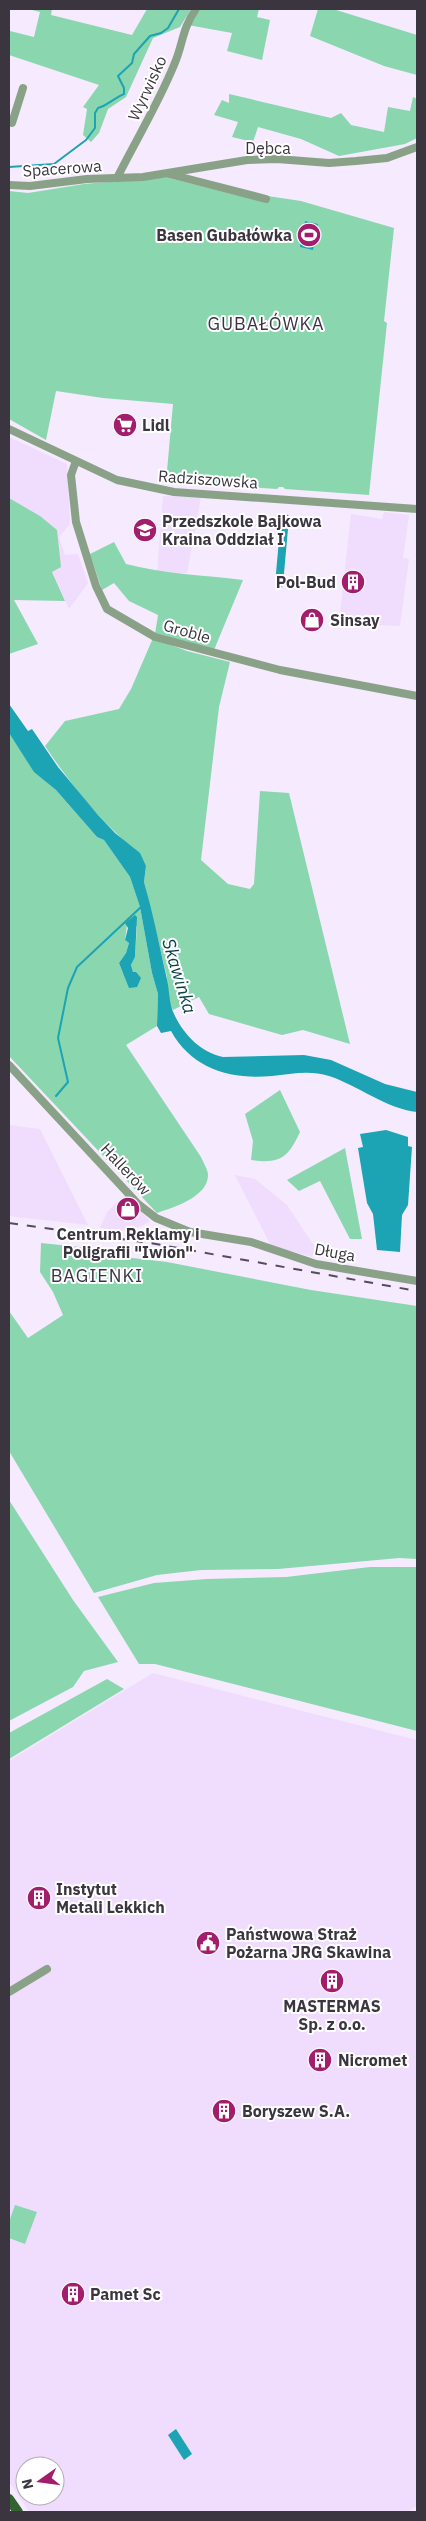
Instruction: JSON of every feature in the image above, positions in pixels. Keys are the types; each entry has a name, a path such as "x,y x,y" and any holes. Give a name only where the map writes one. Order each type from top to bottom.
{"main road":[{"path":"9,2499 18,2512"}],"street":[{"name":"Wyrwisko","path":"117,178 162,94 176,62 184,28 196,9"},
{"path":"9,122 12,123 23,88"},
{"name":"Dębca","path":"117,178 167,173 247,160 277,159 329,163 387,158 417,148"},
{"path":"167,173 266,199"},
{"name":"Spacerowa","path":"9,185 30,186 117,178"},
{"name":"Radziszowska","path":"9,429 116,480 158,490 417,509"},
{"name":"Groble","path":"76,460 71,475 76,522 96,586 107,609 155,637 280,670 417,696"},
{"name":"Hallerów","path":"9,1065 138,1204 156,1218 190,1232 251,1242"},
{"name":"Długa","path":"251,1242 316,1264 417,1281"},
{"path":"9,1992 47,1969"}],"shaded area":[{"path":"9,437 67,464 70,524 59,537 65,555 78,554 88,583 69,609 52,571 40,516 9,498"},
{"path":"163,496 201,497 187,573 157,573"},
{"path":"384,512 409,515 403,558 409,559 400,626 339,623 351,514 382,519"},
{"path":"9,1125 40,1129 88,1225 9,1216"},
{"path":"235,1175 255,1179 287,1205 317,1250 312,1257 271,1246"},
{"path":"124,1195 150,1221 142,1226 121,1231 100,1228 107,1212"},
{"path":"153,1673 417,1740 417,2506 407,2512 29,2512 25,2506 65,2506 65,2456 15,2456 15,2490 9,2481 9,1761"}],"green space":[{"path":"28,9 52,9 51,15 132,35 147,9 191,9 180,27 153,38 126,97 108,109 99,133 91,142 83,135 87,109 83,107 99,85 9,55 10,31 34,37 40,12"},
{"path":"201,9 259,9 257,17 270,20 262,60 227,51 232,33 188,25"},
{"path":"318,9 333,9 417,35 417,75 384,66 310,36"},
{"path":"229,94 331,118 341,113 351,125 384,132 388,107 410,111 413,97 417,99 417,138 405,144 339,156 301,139 258,127 253,142 232,137 238,122 214,115 222,100 229,103"},
{"path":"165,177 236,195 261,195 301,201 394,228 384,321 387,323 369,495 285,489 283,487 277,489 166,482 173,404 103,398 56,391 46,440 9,419 9,191 28,193 84,184"},
{"path":"9,498 40,516 57,530 61,567 52,572 65,601 14,600 38,644 9,654"},
{"path":"114,542 126,564 169,572 243,580 214,650 155,634 158,615 129,601 114,583 102,590 90,554"},
{"path":"153,638 187,651 230,662 219,707 201,860 228,884 250,889 254,884 260,791 289,793 350,1044 303,1030 282,1035 209,1014 199,997 173,1010 169,1001 167,977 144,882 146,866 84,799 45,746 65,721 119,709 131,689"},
{"path":"9,733 35,772 56,790 97,837 104,840 130,877 140,907 152,973 158,994 157,1026 126,1045 201,1157 208,1175 207,1183 189,1200 157,1213 9,1056","holes":["127,925 137,926 135,957 131,965 133,972 123,973 119,963 126,953 129,943 125,940"]},
{"path":"280,1090 300,1132 291,1148 282,1157 269,1161 251,1160 253,1141 245,1114"},
{"path":"345,1148 362,1239 350,1239 320,1181 299,1191 287,1180"},
{"path":"41,1243 89,1248 106,1255 167,1262 311,1290 417,1306 417,1559 399,1558 278,1569 201,1570 157,1575 94,1593 9,1451 9,1311 28,1338 63,1315 53,1292 40,1272"},
{"path":"9,1500 73,1600 118,1662 84,1671 73,1687 9,1721"},
{"path":"370,1567 417,1567 417,1731 155,1664 139,1664 98,1597 154,1583 207,1579 286,1577"},
{"path":"107,1679 124,1689 9,1759 9,1733"},
{"path":"15,2205 37,2212 25,2244 9,2238 9,2222"}],"water":[{"name":"Basen Gubałówka","path":"305,221 318,224 313,250 300,247"},
{"path":"9,704 28,731 32,729 58,767 98,815 115,833 140,853 146,866 144,882 167,980 171,1006 183,1030 194,1042 208,1052 223,1057 304,1055 331,1060 385,1084 417,1092 417,1112 383,1102 340,1080 322,1074 300,1073 257,1077 228,1074 201,1063 190,1055 171,1031 161,1033 157,1026 158,994 152,973 140,907 130,877 104,840 97,837 56,790 34,772 9,733"},
{"path":"135,915 137,917 135,957 131,965 133,972 136,972 141,978 137,987 129,988 119,963 126,953 129,943 125,940 128,928 125,923"},
{"path":"386,1130 408,1137 408,1146 412,1147 408,1205 402,1215 400,1252 377,1250 373,1214 367,1203 358,1148 363,1147 360,1134"},
{"path":"176,2429 192,2454 184,2460 168,2435"}],"waterway":[{"path":"9,167 54,164 86,140 95,128 95,113 98,108 124,94 124,88 118,76 132,63 134,54 150,36 161,33 168,28 179,9"},
{"path":"279,584 285,518"},
{"path":"56,1096 68,1082 58,1038 68,988 77,967 141,907"}],"railway":[{"path":"9,1223 156,1244 417,1291"}],"place":[{"name":"Basen Gubałówka","path":"309,235"},
{"name":"Lidl","path":"125,425"},
{"name":"Przedszkole Bajkowa Kraina Oddział I","path":"145,530"},
{"name":"Pol-Bud","path":"353,582"},
{"name":"Sinsay","path":"312,620"},
{"name":"Centrum Reklamy i Poligrafii \"Iwion\"","path":"128,1209"},
{"name":"Instytut Metali Lekkich","path":"39,1898"},
{"name":"Państwowa Straż Pożarna JRG Skawina","path":"208,1943"},
{"name":"MASTERMAS Sp. z o.o.","path":"332,1981"},
{"name":"Nicromet","path":"320,2060"},
{"name":"Boryszew S.A.","path":"224,2111"},
{"name":"Pamet Sc","path":"73,2294"}],"district":[{"name":"GUBAŁÓWKA","path":"266,324"},
{"name":"BAGIENKI","path":"97,1276"}],"water label":[{"name":"Skawinka","path":"179,976"}]}
